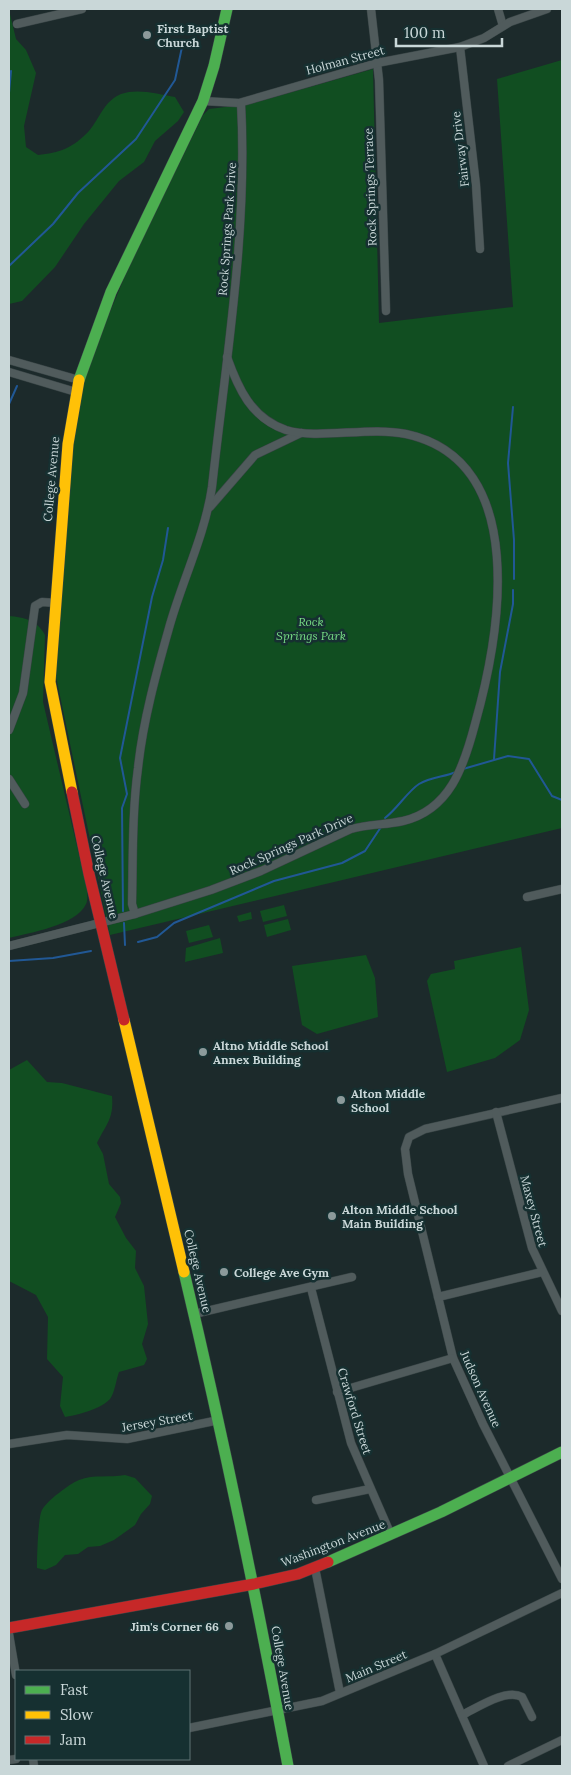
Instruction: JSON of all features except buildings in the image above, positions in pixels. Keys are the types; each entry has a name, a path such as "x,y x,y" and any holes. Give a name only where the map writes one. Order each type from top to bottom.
{"main road":[{"name":"College Avenue","path":"227,9 214,66 203,100 111,292 90,344 79,380 68,444 50,689 101,922 219,1420 254,1584 288,1766"},
{"name":"Washington Avenue","path":"9,1628 254,1584 315,1568 391,1535 512,1478 562,1452"}],"street":[{"path":"17,24 82,9"},
{"name":"Rock Springs Terrace","path":"371,9 377,63 386,311"},
{"path":"498,9 503,26"},
{"name":"Holman Street","path":"203,100 231,104 241,103 377,63 460,46 484,38 503,26 547,9"},
{"name":"Fairway Drive","path":"460,46 476,185 480,249"},
{"name":"Rock Springs Park Drive","path":"135,914 132,904 133,833 137,776 143,734 170,627 208,508 227,357 242,199 241,103"},
{"name":"Rock Springs Park Drive","path":"9,946 135,914 229,884 351,829 364,825 398,822 418,816 434,806 447,793 466,758 486,679 497,584 494,531 478,486 470,473 449,452 422,438 389,432 302,433 284,429 252,407 241,394 227,357"},
{"path":"9,360 79,380"},
{"path":"9,372 76,392"},
{"name":"Rock Springs Park Drive","path":"208,508 255,455 274,444 302,433"},
{"path":"9,730 24,686 35,606 42,602 56,603"},
{"path":"9,779 25,804"},
{"path":"527,897 562,889"},
{"path":"496,1112 562,1098"},
{"name":"Judson Avenue","path":"496,1112 425,1129 409,1137 405,1149 408,1174 453,1358 479,1416 562,1579"},
{"name":"Maxey Street","path":"496,1112 525,1226 542,1272 562,1311"},
{"path":"438,1297 542,1272"},
{"path":"194,1314 352,1277"},
{"name":"Crawford Street","path":"311,1288 336,1392 351,1443 391,1535"},
{"path":"336,1392 453,1358"},
{"name":"Jersey Street","path":"9,1444 67,1435 127,1439 219,1420"},
{"path":"316,1500 370,1489"},
{"path":"315,1568 340,1693"},
{"name":"Main Street","path":"190,1728 318,1702 435,1654 562,1593"},
{"path":"9,1634 15,1670"},
{"path":"435,1654 484,1766"},
{"path":"462,1715 503,1696 517,1695 522,1697 532,1717"},
{"path":"508,1766 562,1740"}],"green space":[{"path":"9,10 16,39 26,50 36,73 24,126 26,147 38,155 59,151 77,142 89,131 110,101 127,92 155,93 175,97 184,112 178,121 155,141 144,162 119,181 84,224 55,267 22,301 9,304"},
{"name":"Rock Springs Park","path":"562,60 562,828 110,935 55,672 75,427 83,385 99,338 135,252 203,115 209,109 250,104 373,69 379,323 513,307 497,79"},
{"path":"9,616 20,617 34,623 39,626 45,635 43,702 87,889 87,901 81,911 63,923 40,931 9,938"},
{"path":"284,905 287,916 263,922 260,911"},
{"path":"251,912 252,919 239,922 237,916"},
{"path":"288,919 291,930 267,937 264,925"},
{"path":"209,925 213,937 189,943 186,931"},
{"path":"220,938 223,953 185,962 186,948"},
{"path":"521,947 529,1010 520,1040 495,1058 447,1072 427,981 431,974 455,969 454,961"},
{"path":"366,955 375,978 378,1017 317,1034 302,1025 292,966"},
{"path":"27,1060 47,1082 62,1083 112,1096 111,1116 97,1143 103,1154 109,1184 120,1197 121,1203 115,1217 126,1238 136,1251 135,1268 144,1286 148,1324 142,1344 147,1359 144,1365 119,1372 113,1393 106,1403 89,1411 65,1417 60,1406 63,1377 47,1359 48,1317 36,1295 9,1281 9,1070"},
{"path":"125,1475 135,1478 152,1496 150,1504 141,1514 135,1525 114,1540 100,1546 88,1547 78,1554 65,1555 56,1565 45,1570 37,1568 41,1514 48,1502 79,1480 90,1477"}],"waterway":[{"path":"9,266 53,224 78,193 136,139 175,80 182,47"},
{"path":"9,93 11,71"},
{"path":"9,404 17,386"},
{"path":"513,407 508,463 514,540 514,579"},
{"path":"123,911 122,808 127,794 120,758 152,597 163,560 168,528"},
{"path":"494,759 500,672 513,604 513,590"},
{"path":"463,769 508,756 529,759 552,796 562,800"},
{"path":"385,818 419,784 456,772"},
{"path":"138,942 157,937 174,923 274,881 342,863 365,851 381,827"},
{"path":"124,923 125,945"},
{"path":"9,961 53,958 91,951"}],"traffic: fast":[{"path":"79,380 111,292 203,101 214,66 227,9"},
{"path":"184,1272 239,1518 288,1766"},
{"path":"328,1562 441,1512 562,1452"}],"traffic: slow":[{"path":"72,792 50,682 68,444 79,380"},
{"path":"124,1020 184,1272"}],"traffic: jam":[{"path":"72,792 89,874 124,1020"},
{"path":"9,1628 254,1584 298,1574 328,1562"}],"place":[{"name":"First Baptist Church","path":"147,35"},
{"name":"Altno Middle School Annex Building","path":"203,1052"},
{"name":"Alton Middle School","path":"341,1100"},
{"name":"Alton Middle School Main Building","path":"332,1216"},
{"name":"College Ave Gym","path":"224,1272"},
{"name":"Jim's Corner 66","path":"229,1626"}]}
